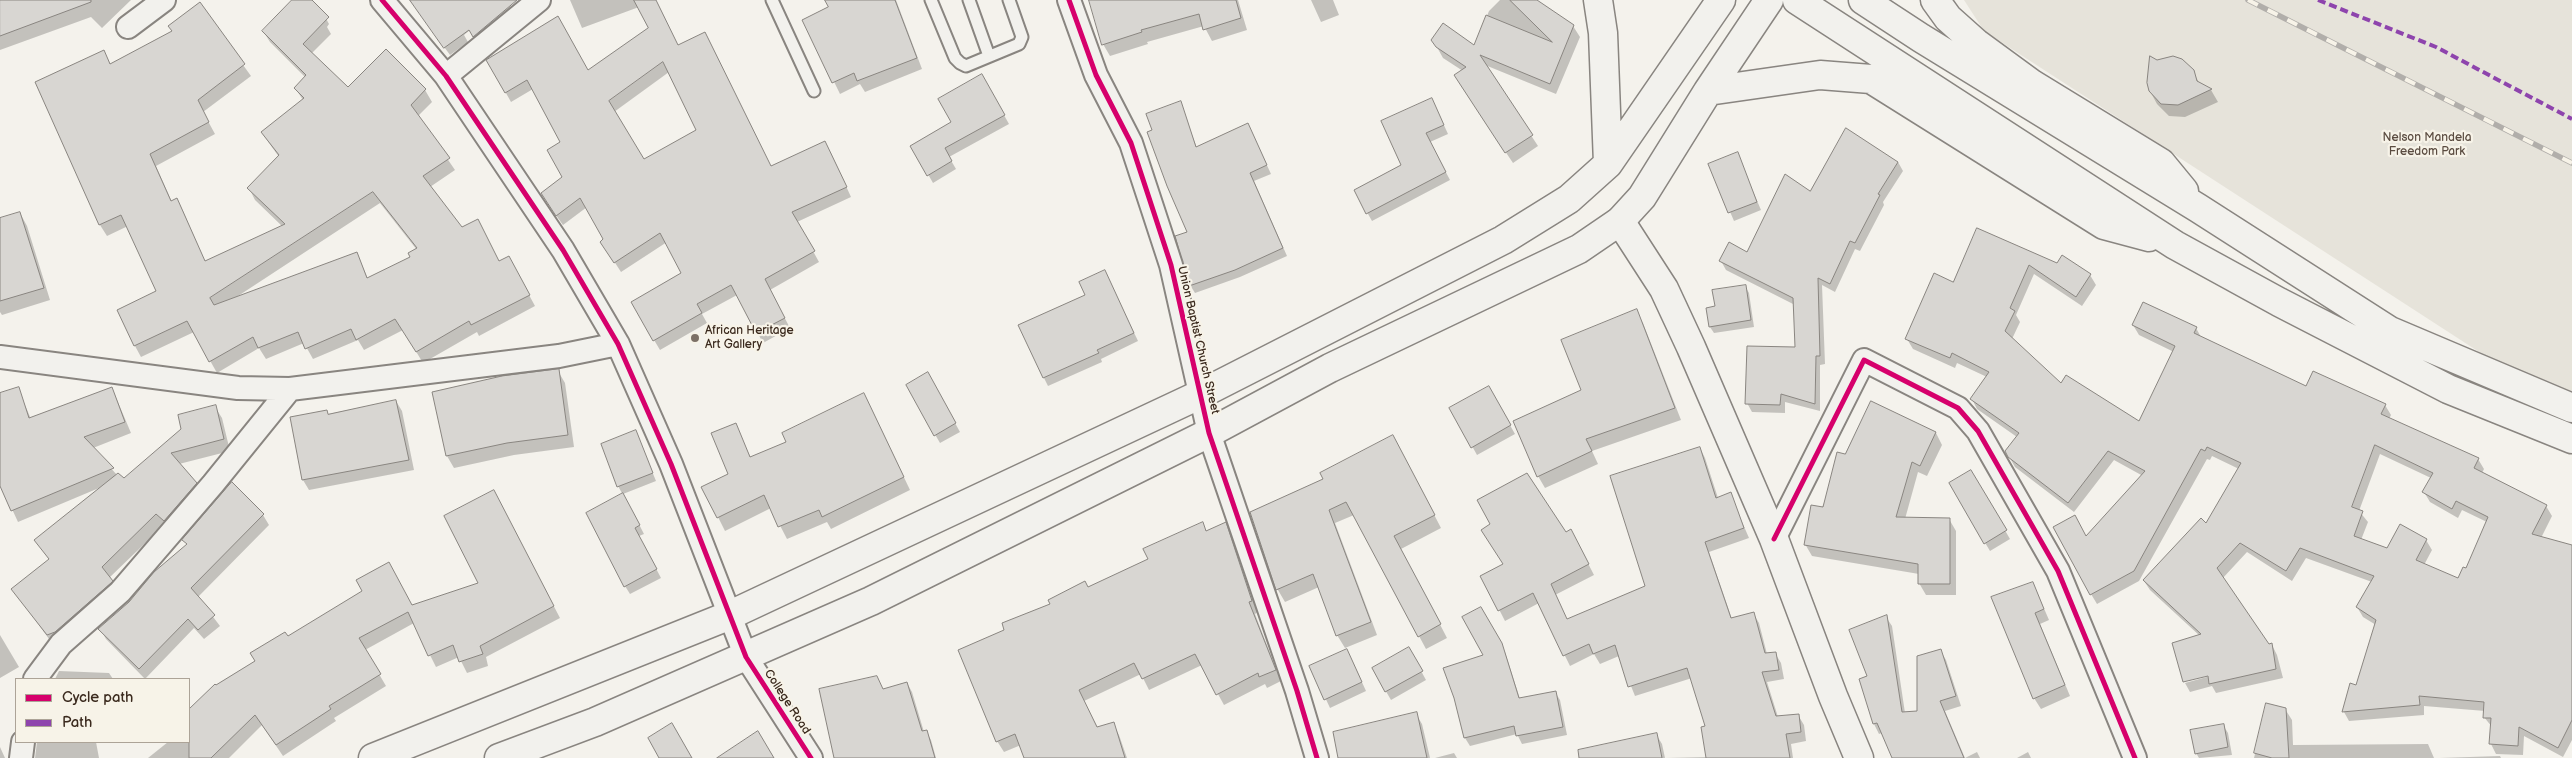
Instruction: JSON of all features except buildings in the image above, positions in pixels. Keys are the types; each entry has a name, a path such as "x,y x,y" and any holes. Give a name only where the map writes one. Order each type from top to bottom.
{"main road":[{"path":"1598,0 1603,33 1608,164"},
{"path":"374,758 728,616 1199,395 1503,240 1569,199 1608,164 1722,0"},
{"path":"510,756 595,722 871,601 1209,432 1330,368 1579,249 1620,221 1642,197 1708,91 1769,0"},
{"path":"1797,0 2174,244 2279,302 2448,389 2572,439"},
{"path":"1863,0 1920,38 2198,208 2390,331 2572,408"},
{"path":"1935,0 1948,18 1976,43 2016,72 2161,163 2198,208"},
{"path":"1708,91 1820,75 1871,79 2104,225 2174,244"},
{"path":"1620,221 1664,289 1774,539 1832,696 1859,758"}],"street":[{"path":"128,28 164,0"},
{"name":"College Road","path":"382,0 446,76 563,250 618,344 671,464 728,616 746,657 812,758"},
{"path":"446,76 539,0"},
{"name":"Union Baptist Church Street","path":"1069,0 1096,75 1131,143 1154,212 1170,265 1209,432 1297,690 1317,758"},
{"path":"0,357 238,388 290,389 559,356 618,344"},
{"path":"1774,539 1864,360 1958,408 1978,431 2058,571 2135,758"},
{"path":"35,678 36,674 61,644 120,592 213,484 290,389"},
{"path":"21,758 23,743"}],"lane":[{"path":"772,0 814,91"},
{"path":"931,0 960,63 966,66 1019,44 1022,37 1009,0"},
{"path":"969,0 989,56"}],"green space":[{"name":"Nelson Mandela Freedom Park","path":"1964,0 2572,0 2572,399 2490,359 1984,31"}],"railway":[{"path":"2248,0 2572,163"}],"marked path":[{"path":"2318,0 2436,47 2572,119"}],"cycle path":[{"path":"382,0 446,76 563,250 618,344 671,464 746,657 811,758"},
{"path":"1069,0 1096,75 1131,143 1154,213 1171,265 1209,433 1297,691 1317,758"},
{"path":"1774,539 1864,360 1958,408 1978,431 2058,571 2135,758"}],"place":[{"name":"African Heritage Art Gallery","path":"695,338"}]}
